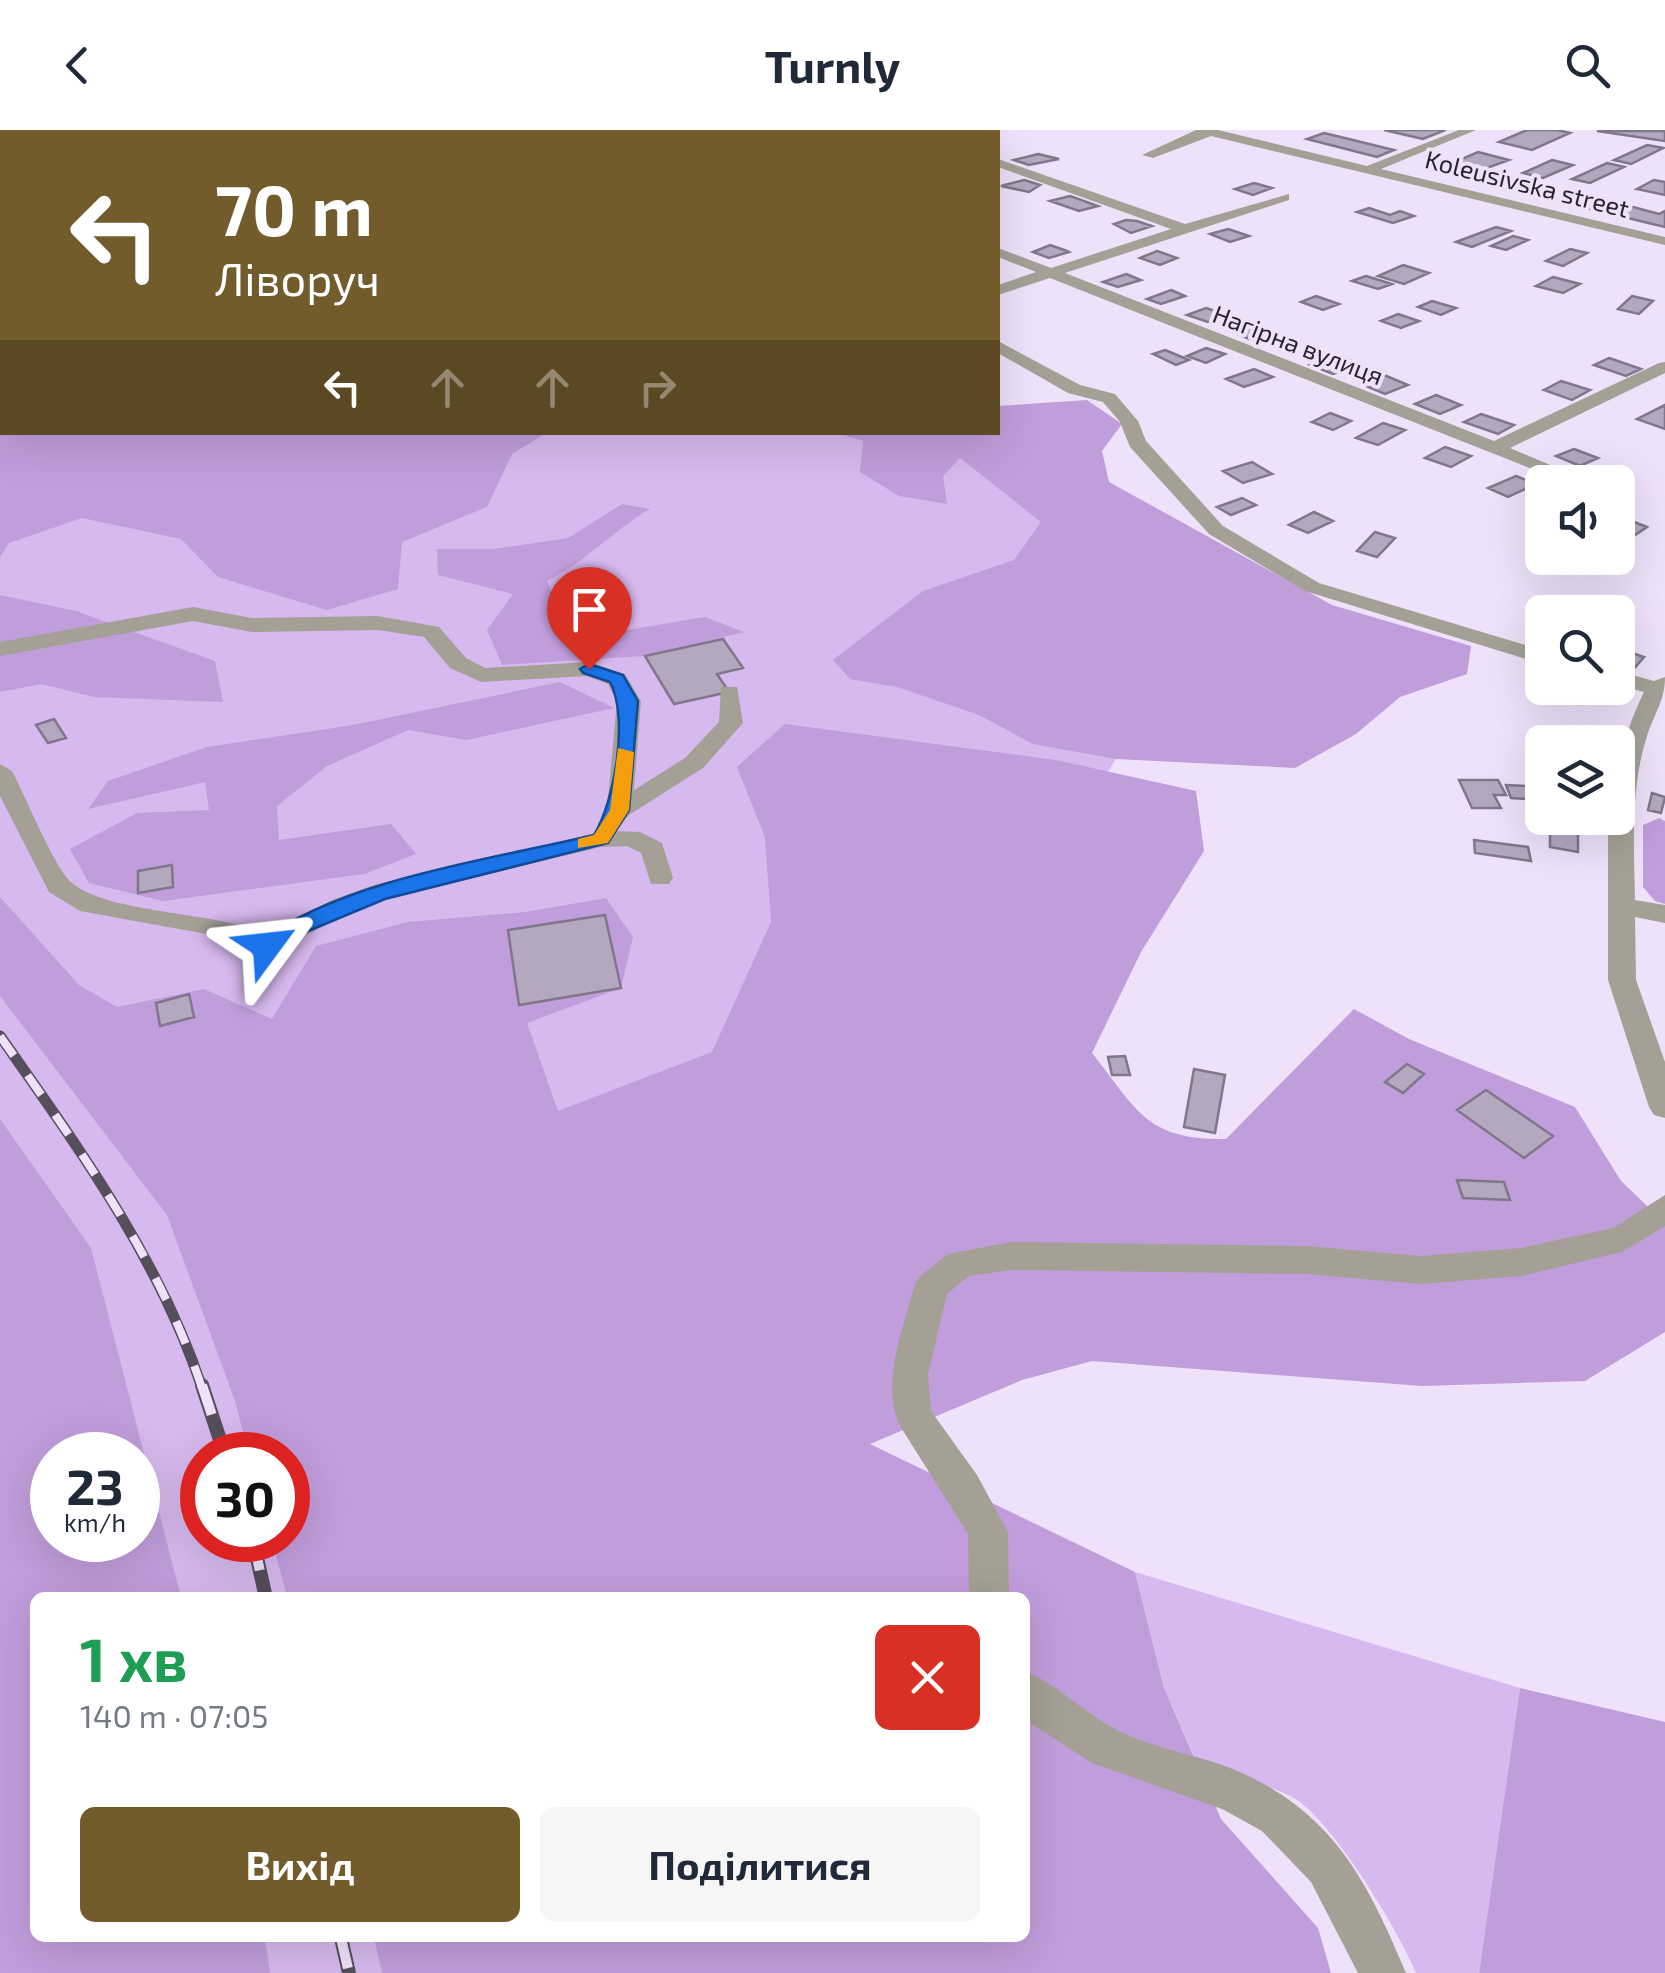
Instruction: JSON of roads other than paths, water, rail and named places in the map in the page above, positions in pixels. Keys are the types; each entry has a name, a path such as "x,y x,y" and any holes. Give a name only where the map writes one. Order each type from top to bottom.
{"street":[{"path":"1372,168 1470,130"},
{"path":"1148,155 1206,131"},
{"name":"Koleusivska street","path":"1206,131 1665,241"},
{"path":"1000,164 1182,228"},
{"path":"1372,168 1629,250"},
{"path":"1000,289 1284,197"},
{"name":"Нагірна вулиця","path":"1000,253 1538,465"},
{"path":"1000,347 1044,375 1109,398 1129,421 1137,444 1216,530 1312,587 1525,653"},
{"path":"1495,448 1665,366"},
{"path":"0,649 193,614 252,624 378,623 431,632 458,663 481,675 589,669 617,678 629,701 620,810"},
{"path":"1635,681 1661,686 1635,736 1622,809 1622,980 1665,1107"},
{"path":"602,839 620,810 694,763 731,723 729,692"},
{"path":"0,771 58,886 90,905 230,929 267,946 288,931 378,894 602,839 631,838 653,849 660,878"},
{"path":"1622,906 1665,914"},
{"path":"988,1592 988,1532 963,1488 912,1415 910,1374 930,1288 960,1264 1012,1256 1306,1260 1421,1270 1522,1262 1622,1238 1665,1208"},
{"path":"1030,1696 1062,1723 1120,1753 1210,1784 1276,1814 1314,1851 1367,1935 1382,1973"}],"railway":[{"path":"0,1036 87,1162 140,1249 184,1340 202,1388"},
{"path":"202,1385 217,1432"},
{"path":"258,1562 265,1592"},
{"path":"342,1942 349,1973"}]}
